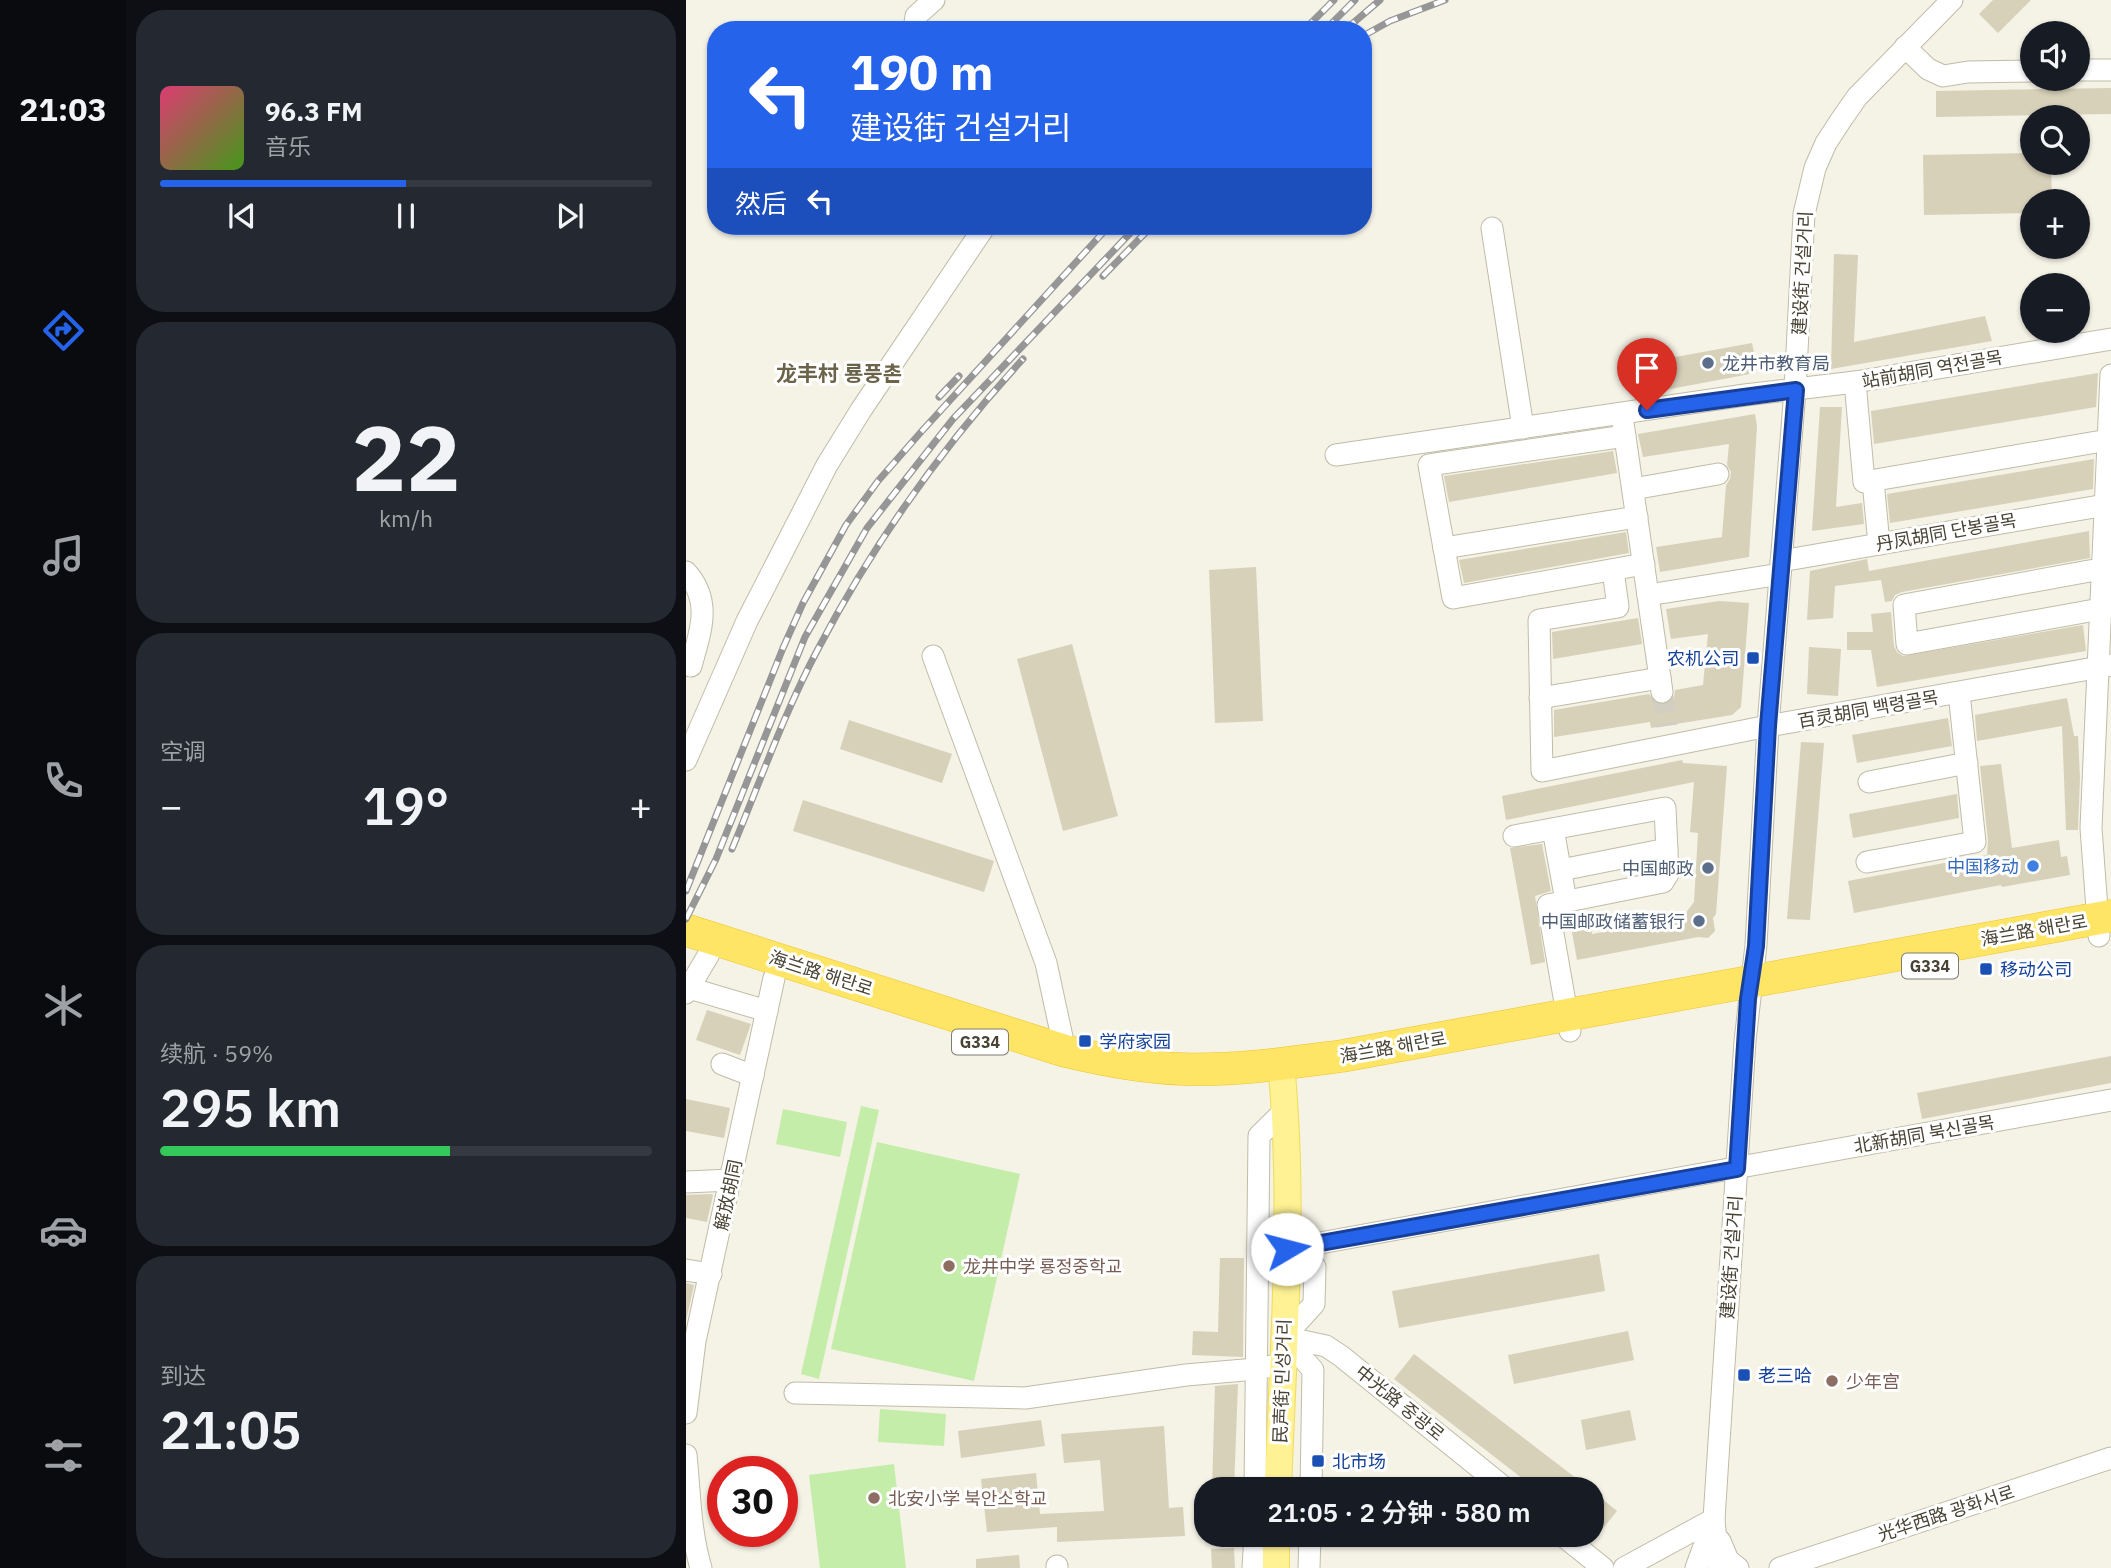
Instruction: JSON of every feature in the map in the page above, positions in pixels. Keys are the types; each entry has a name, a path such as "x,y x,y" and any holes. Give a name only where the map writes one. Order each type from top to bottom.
{"highway":[{"name":"海兰路 해란로","path":"698,951 774,978 1022,1055 1107,1078 1167,1084 1283,1085 1342,1056 1569,1023 2104,926"},
{"name":"海兰路 해란로","path":"686,930 1065,1051 1096,1058 1283,1085"}],"main road":[{"name":"民声街 민성거리","path":"1278,1477 1287,1249 1283,1085"},
{"path":"1276,1547 1276,1568"}],"street":[{"path":"915,21 916,16 933,0"},
{"name":"建设街 건설거리","path":"1714,1519 1750,990 1756,946 1768,726 1796,390 1804,214 1815,168 1826,143 1857,97 1952,0"},
{"path":"1905,47 1928,69 1943,76 1968,72 2020,71"},
{"path":"2090,70 2111,69"},
{"path":"1492,228 1523,428"},
{"path":"686,760 747,621 827,466 861,410 979,235"},
{"name":"站前胡同 역전골목","path":"1336,454 1855,382 2111,339"},
{"path":"2104,926 2091,828 2104,667 2111,375"},
{"path":"1855,382 1864,482 2108,440"},
{"path":"1613,570 1618,607 1539,620 1540,698 1661,685 1622,413"},
{"path":"1625,436 1429,465 1453,598 1644,564"},
{"path":"1633,489 1718,474"},
{"path":"1873,481 1879,544"},
{"name":"丹凤胡同 단봉골목","path":"1648,595 1781,568 1879,544 2108,504"},
{"path":"1444,548 1637,517"},
{"path":"2105,608 1907,644 1904,605 2106,568"},
{"path":"686,572 699,590 703,617 688,667 723,673"},
{"path":"933,656 1046,963 1065,1051"},
{"name":"百灵胡同 백령골목","path":"1540,698 1542,771 1669,736 1768,726 2104,667"},
{"path":"1867,862 1975,842 1959,692"},
{"path":"1869,782 1967,763"},
{"path":"1514,836 1665,808 1668,874 1664,882 1548,905 1569,1023"},
{"path":"1553,829 1566,901"},
{"path":"1561,870 1667,849"},
{"path":"698,951 687,990 767,1011"},
{"name":"解放胡同","path":"686,1413 689,1362 711,1274 774,978"},
{"path":"722,1064 753,1076"},
{"path":"1255,1477 1259,1136 1283,1085"},
{"name":"北新胡同 북신골목","path":"1287,1249 2111,1100"},
{"path":"686,1182 731,1180"},
{"path":"686,1270 711,1274"},
{"path":"1284,1337 1313,1370 1311,1477"},
{"name":"中光路 중광로","path":"1284,1337 1326,1346 1341,1356 1491,1477"},
{"path":"795,1393 1025,1398 1283,1364"},
{"path":"686,1455 690,1539 701,1568"},
{"name":"光华西路 광화서로","path":"1780,1568 2111,1458"},
{"path":"1624,1568 1714,1519"},
{"path":"1696,1568 1714,1519"},
{"path":"1714,1519 1718,1568"},
{"path":"1714,1519 1723,1553 1738,1568"},
{"path":"1253,1568 1254,1547"},
{"path":"1309,1568 1310,1547"},
{"path":"1577,1547 1602,1568"}],"green space":[{"path":"861,1106 879,1110 819,1379 801,1374"},
{"path":"783,1109 847,1122 840,1157 776,1144"},
{"path":"877,1142 1020,1174 974,1381 831,1349"},
{"path":"880,1409 946,1414 944,1446 878,1442"},
{"path":"894,1464 906,1568 820,1568 809,1475"}],"building":[{"path":"1993,0 2031,0 1998,33 1979,14"},
{"path":"2090,88 2111,88 2111,114 2090,114 2090,105 2020,105 2020,116 1936,117 1936,91 2090,91"},
{"path":"2020,153 2020,175 2051,175 2052,189 2020,189 2020,213 1924,215 1923,155"},
{"path":"1834,254 1858,255 1854,342 1985,316 1992,341 1831,369"},
{"name":"龙井市教育局","path":"1752,343 1757,367 1750,374 1665,390 1659,360"},
{"path":"2098,373 2096,407 1874,444 1871,411"},
{"path":"1820,407 1842,407 1836,507 1862,503 1864,524 1812,531"},
{"path":"1755,414 1757,426 1749,557 1660,572 1656,547 1722,537 1726,485 1731,472 1727,465 1729,444 1643,457 1638,434"},
{"path":"1613,451 1617,473 1449,502 1444,476"},
{"path":"2094,459 2093,489 1890,523 1887,494"},
{"path":"2089,531 2090,558 1902,592 1895,595 1892,601 1885,602 1881,580 1835,586 1833,618 1807,620 1810,571 1867,559 1869,571"},
{"path":"1626,532 1629,553 1464,583 1459,560"},
{"path":"1256,567 1263,721 1215,723 1209,570"},
{"path":"1719,601 1749,603 1741,707 1732,715 1651,728 1650,722 1554,737 1554,710 1649,694 1657,704 1665,705 1674,697 1675,690 1703,685 1708,634 1671,639 1666,609"},
{"path":"1891,612 1894,646 1903,656 2083,625 2086,651 1877,687 1871,650 1847,650 1847,632 1873,632 1871,614"},
{"path":"1638,618 1642,644 1553,659 1552,632"},
{"path":"1072,644 1118,816 1063,831 1017,659"},
{"path":"1809,647 1841,649 1838,696 1807,694"},
{"path":"2067,698 2074,736 2078,736 2078,830 2066,830 2062,726 1977,741 1975,715"},
{"path":"1948,718 1952,746 1857,763 1852,735"},
{"path":"849,720 952,754 942,783 840,749"},
{"path":"1801,742 1824,743 1810,920 1787,919"},
{"name":"中国邮政","path":"1682,760 1683,763 1727,766 1716,914 1713,918 1715,931 1708,938 1698,937 1577,960 1570,921 1590,918 1592,934 1625,928 1624,919 1640,916 1641,926 1682,918 1694,902 1698,833 1690,832 1694,782 1506,820 1502,796"},
{"path":"2001,764 2012,848 2059,840 2061,857 2067,856 2070,875 2002,887 2001,885 1854,913 1848,881 1987,855 1980,766"},
{"path":"1957,794 1959,818 1853,838 1849,814"},
{"path":"803,800 994,861 984,892 793,831"},
{"path":"1542,844 1551,891 1535,896 1545,962 1531,965 1510,848"},
{"path":"707,1010 751,1024 740,1055 696,1040"},
{"path":"2111,1056 2111,1083 1922,1119 1917,1093"},
{"path":"686,1099 730,1108 724,1138 686,1131"},
{"path":"686,1195 713,1195 707,1222 686,1218"},
{"path":"1599,1254 1605,1291 1399,1328 1392,1291"},
{"path":"1220,1258 1244,1258 1243,1357 1192,1355 1193,1331 1218,1332"},
{"path":"686,1283 694,1285 686,1321"},
{"path":"1628,1331 1634,1360 1514,1384 1508,1355"},
{"path":"1414,1354 1574,1477 1521,1477 1394,1379"},
{"path":"1238,1384 1234,1477 1212,1477 1215,1386"},
{"path":"1630,1410 1636,1440 1586,1450 1581,1420"},
{"path":"1041,1420 1045,1446 961,1458 958,1431"},
{"path":"1164,1426 1169,1508 1183,1507 1185,1536 1057,1542 1057,1527 987,1532 981,1479 1036,1473 1040,1514 1104,1511 1100,1460 1064,1463 1061,1434"},
{"path":"1604,1500 1617,1511 1604,1527"},
{"path":"1234,1548 1235,1568 1212,1568 1211,1549"},
{"path":"1019,1555 1020,1568 976,1568 976,1559"}],"tunnel":[{"path":"1662,692 1667,726"}],"railway":[{"path":"1313,21 1334,0"},
{"path":"1334,21 1355,0"},
{"path":"1356,21 1380,0"},
{"path":"1372,31 1390,21 1445,0"},
{"path":"686,891 783,648 803,603 846,525 878,481 921,432 1101,235"},
{"path":"686,919 716,859 805,637 867,528 953,419 1128,235"},
{"path":"1103,276 1143,235"},
{"path":"732,849 794,698 839,610 886,534 937,461 1023,359"},
{"path":"939,397 959,376"}],"place":[{"name":"龙井市教育局","path":"1708,363"},
{"name":"农机公司","path":"1753,658"},
{"name":"中国移动","path":"2033,866"},
{"name":"中国邮政","path":"1708,868"},
{"name":"中国邮政储蓄银行","path":"1699,921"},
{"name":"移动公司","path":"1986,969"},
{"name":"学府家园","path":"1085,1041"},
{"name":"龙井中学 룡정중학교","path":"949,1266"},
{"name":"老三哈","path":"1744,1375"},
{"name":"少年宫","path":"1832,1381"},
{"name":"北市场","path":"1318,1461"},
{"name":"北安小学 북안소학교","path":"874,1498"}],"district":[{"name":"龙丰村 룡풍촌","path":"839,373"}],"route":[{"path":"1287,1249 1737,1169 1748,999 1756,946 1768,726 1796,390 1647,410"}]}
